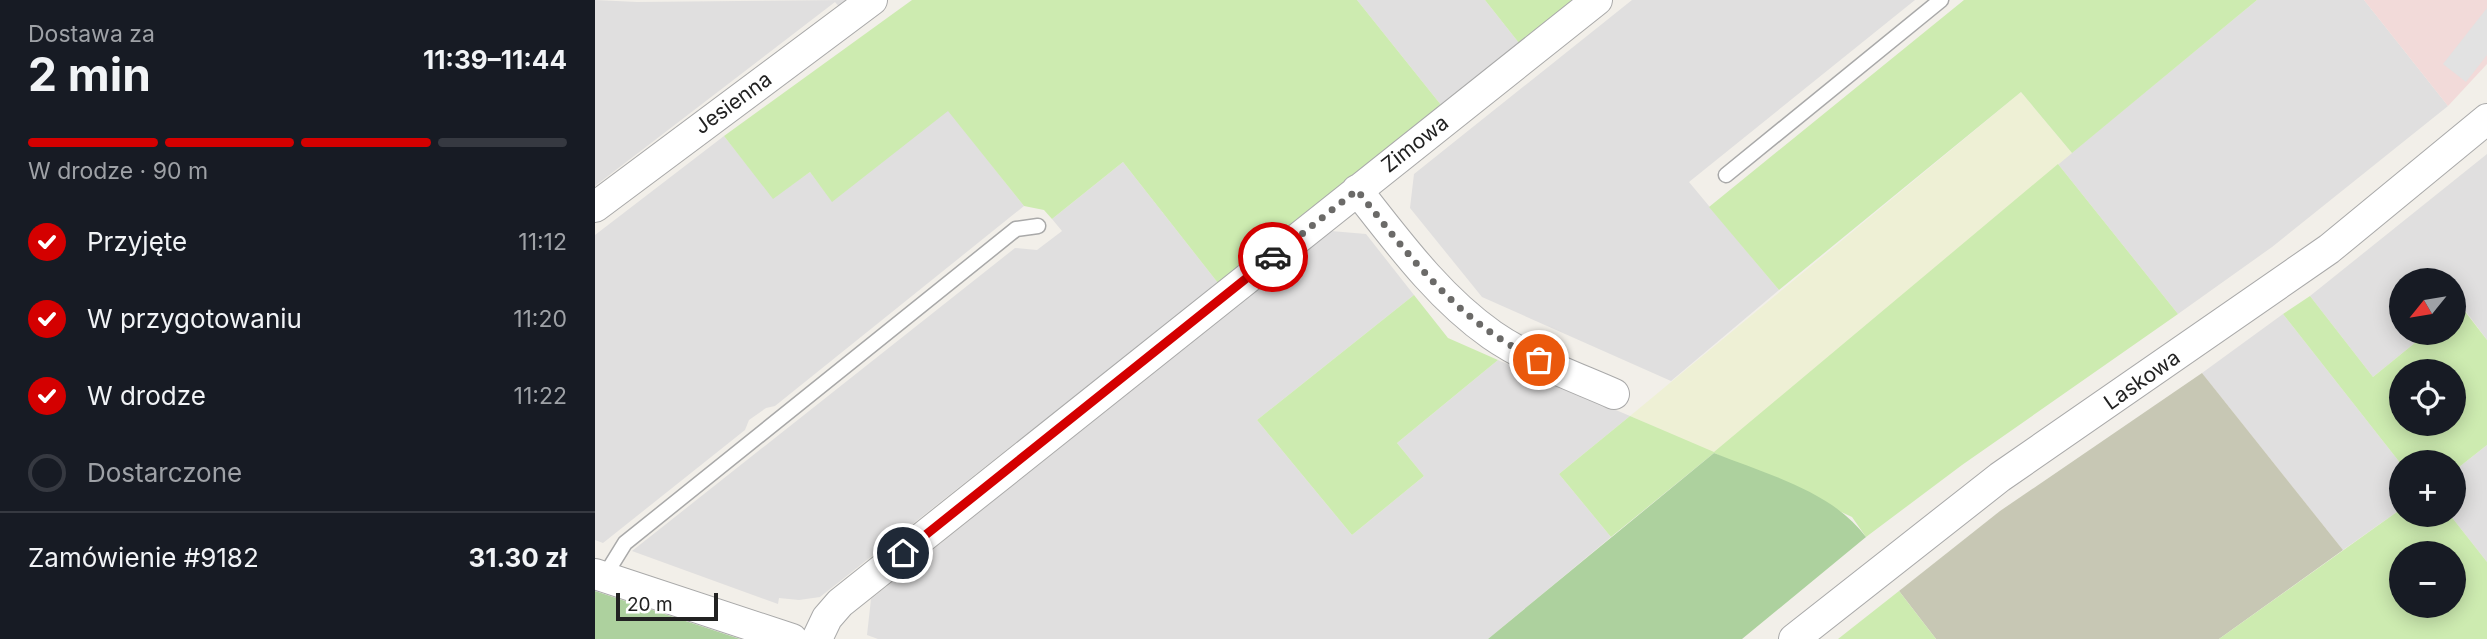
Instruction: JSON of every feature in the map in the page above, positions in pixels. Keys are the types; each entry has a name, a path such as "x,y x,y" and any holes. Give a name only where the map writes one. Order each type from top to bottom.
{"street":[{"name":"Jesienna","path":"595,207 872,0"},
{"name":"Zimowa","path":"817,639 827,618 841,603 1597,0"},
{"name":"Laskowa","path":"1794,639 2000,477 2329,249 2487,118"},
{"path":"1357,190 1421,269 1471,319 1515,349 1613,394"},
{"path":"600,576 792,639"}],"lane":[{"path":"1726,175 1941,0"},
{"path":"600,576 625,543 1016,229 1038,226"}],"shaded area":[{"path":"595,0 850,0 840,8 835,2 595,186"},
{"path":"1357,0 1485,0 1519,43 1441,105"},
{"path":"1632,0 1915,0 1689,182 1779,290 1671,381 1482,297 1410,208 1414,174"},
{"path":"2257,0 2364,0 2448,106 2272,247 2178,314 2058,164"},
{"path":"2364,0 2487,0 2487,64 2448,106"},
{"path":"2487,8 2487,55 2466,82 2443,64"},
{"path":"2021,92 2072,153 1714,453 1630,416"},
{"path":"948,110 1024,206 775,406 766,408 749,420 745,430 603,543 595,540 595,235 724,136 773,198 810,172 832,201"},
{"path":"2487,154 2487,340 2466,312 2466,268 2389,268 2389,345 2412,345 2395,359 2389,359 2389,364 2373,377 2310,296"},
{"path":"1123,162 1218,283 820,597 799,600 779,598 778,604 632,551 1015,248 1037,250 1062,231 1052,219"},
{"path":"1331,231 1366,234 1414,295 1257,420 1352,535 1424,476 1397,443 1498,360 1630,416 1559,474 1611,537 1488,639 878,639 867,635 871,599"},
{"path":"2283,314 2390,450 2389,517 2343,550 2202,373"},
{"path":"2202,373 2343,550 2219,639 1936,639 1899,591 2000,511"},
{"path":"2487,445 2487,562 2459,527 2466,527 2466,462"}],"green space":[{"path":"912,0 1357,0 1441,105 1218,283 1123,162 1052,219 1044,210 1024,206 948,111 832,202 810,172 773,199 724,136"},
{"path":"1485,0 1573,0 1519,43"},
{"path":"1964,0 2257,0 2072,153 2021,92 1779,290 1709,207"},
{"path":"2058,164 2178,314 1962,465 1866,537 1852,517 1714,453 1611,537 1559,474 1630,416 1714,452"},
{"path":"1414,295 1448,338 1498,360 1397,443 1424,476 1352,535 1257,420"},
{"path":"2310,296 2373,377 2389,364 2389,436 2466,436 2466,359 2395,359 2412,345 2466,345 2466,313 2487,340 2487,445 2466,462 2466,450 2390,450 2283,314"},
{"path":"1714,453 1817,496 1852,521 1866,537 1742,639 1488,639"},
{"path":"2389,518 2389,527 2459,527 2487,562 2487,639 2219,639"},
{"path":"595,591 740,639 595,639"},
{"path":"1899,591 1936,639 1838,639"}],"way so far":[{"path":"1273,257 1357,190 1445,297 1494,336 1539,360"}],"route":[{"path":"903,553 1273,257"}]}
